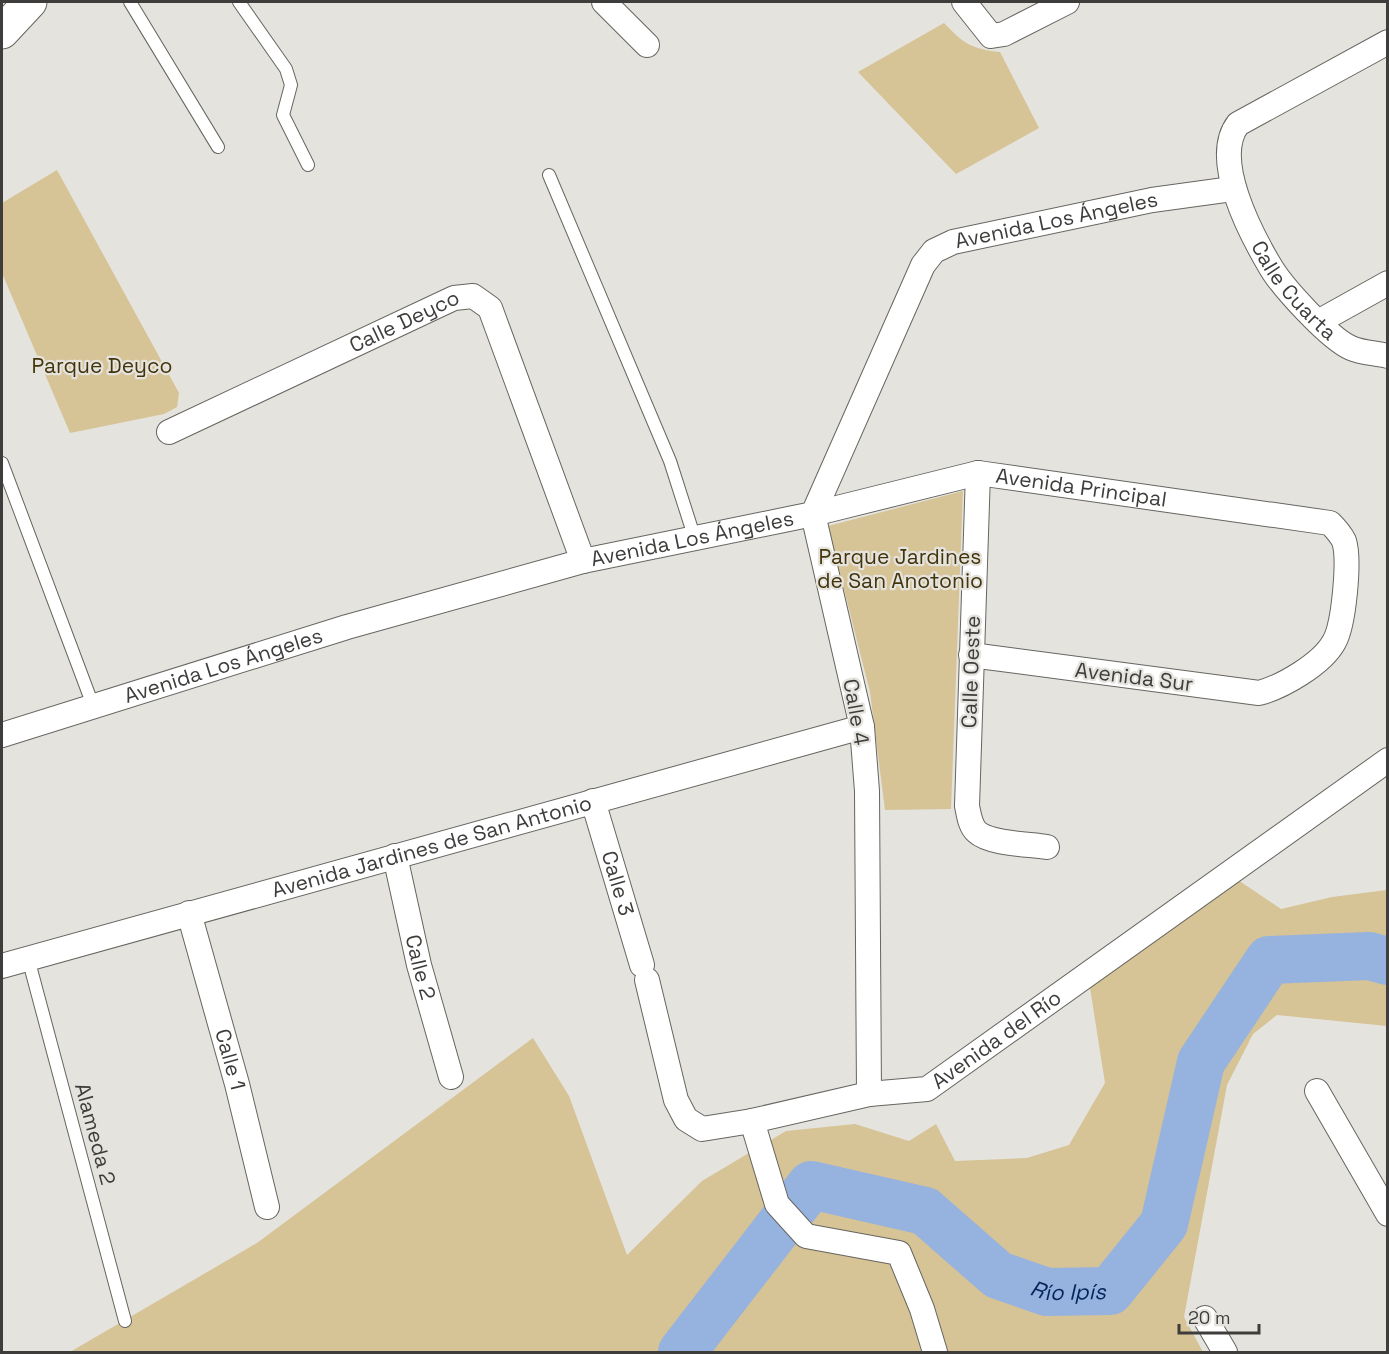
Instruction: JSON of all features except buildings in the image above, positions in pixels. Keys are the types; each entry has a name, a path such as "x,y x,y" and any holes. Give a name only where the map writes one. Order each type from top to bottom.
{"main road":[{"path":"2,32 30,2"}],"street":[{"path":"604,2 647,45"},
{"path":"964,2 991,36 1004,34 1067,2"},
{"path":"1232,189 1230,149 1232,132 1238,124 1388,42"},
{"name":"Calle Cuarta","path":"1232,189 1271,268 1318,322 1351,348 1388,356"},
{"name":"Avenida Los Ángeles","path":"2,735 346,627 583,561 813,514 923,265 934,251 953,242 1152,200 1232,189"},
{"path":"1318,322 1388,283"},
{"name":"Calle Deyco","path":"170,432 454,298 473,296 490,308 583,561"},
{"name":"Avenida Principal","path":"813,514 978,473 1330,522 1343,540"},
{"name":"Calle Oeste","path":"978,473 967,806 970,822 977,832 990,839 1047,847"},
{"name":"Calle 4","path":"813,514 862,727 867,791 869,1094"},
{"name":"Avenida Sur","path":"971,655 1259,693 1277,688 1317,660 1335,642 1342,615 1347,552 1343,540"},
{"name":"Avenida Jardines de San Antonio","path":"2,966 862,727"},
{"name":"Avenida del Río","path":"644,973 676,1100 686,1119 702,1129 752,1121 869,1094 927,1089 1388,760"},
{"name":"Calle 3","path":"593,801 644,973"},
{"name":"Calle 2","path":"395,856 419,965 451,1077"},
{"name":"Calle 1","path":"189,913 237,1084 267,1207"},
{"path":"1317,1091 1388,1214"},
{"path":"752,1121 777,1204 806,1236 899,1253 922,1309 935,1353"},
{"path":"1205,1318 1225,1353"}],"lane":[{"path":"130,2 218,147"},
{"path":"239,2 286,69 291,86 283,115 308,165"},
{"path":"549,175 670,460 695,539"},
{"path":"2,463 94,708"},
{"name":"Alameda 2","path":"28,958 125,1321"}],"green space":[{"path":"944,23 968,44 1000,52 1039,128 956,174 858,72"},
{"name":"Parque Deyco","path":"57,170 179,393 177,407 164,414 70,433 2,273 2,203"},
{"name":"Parque Jardines de San Anotonio","path":"963,491 951,809 885,810 870,692 828,526"},
{"path":"1235,878 1281,909 1332,897 1387,890 1387,1026 1277,1015 1253,1034 1227,1085 1184,1317 1203,1352 70,1352 257,1243 533,1038 569,1096 627,1255 702,1181 786,1131 855,1124 909,1141 936,1124 955,1161 1027,1158 1069,1145 1105,1083 1088,975"}],"waterway":[{"name":"Río Ipís","path":"682,1352 811,1185 925,1211 998,1275 1047,1292 1110,1291 1164,1224 1201,1062 1269,960 1369,956 1388,961"}]}
